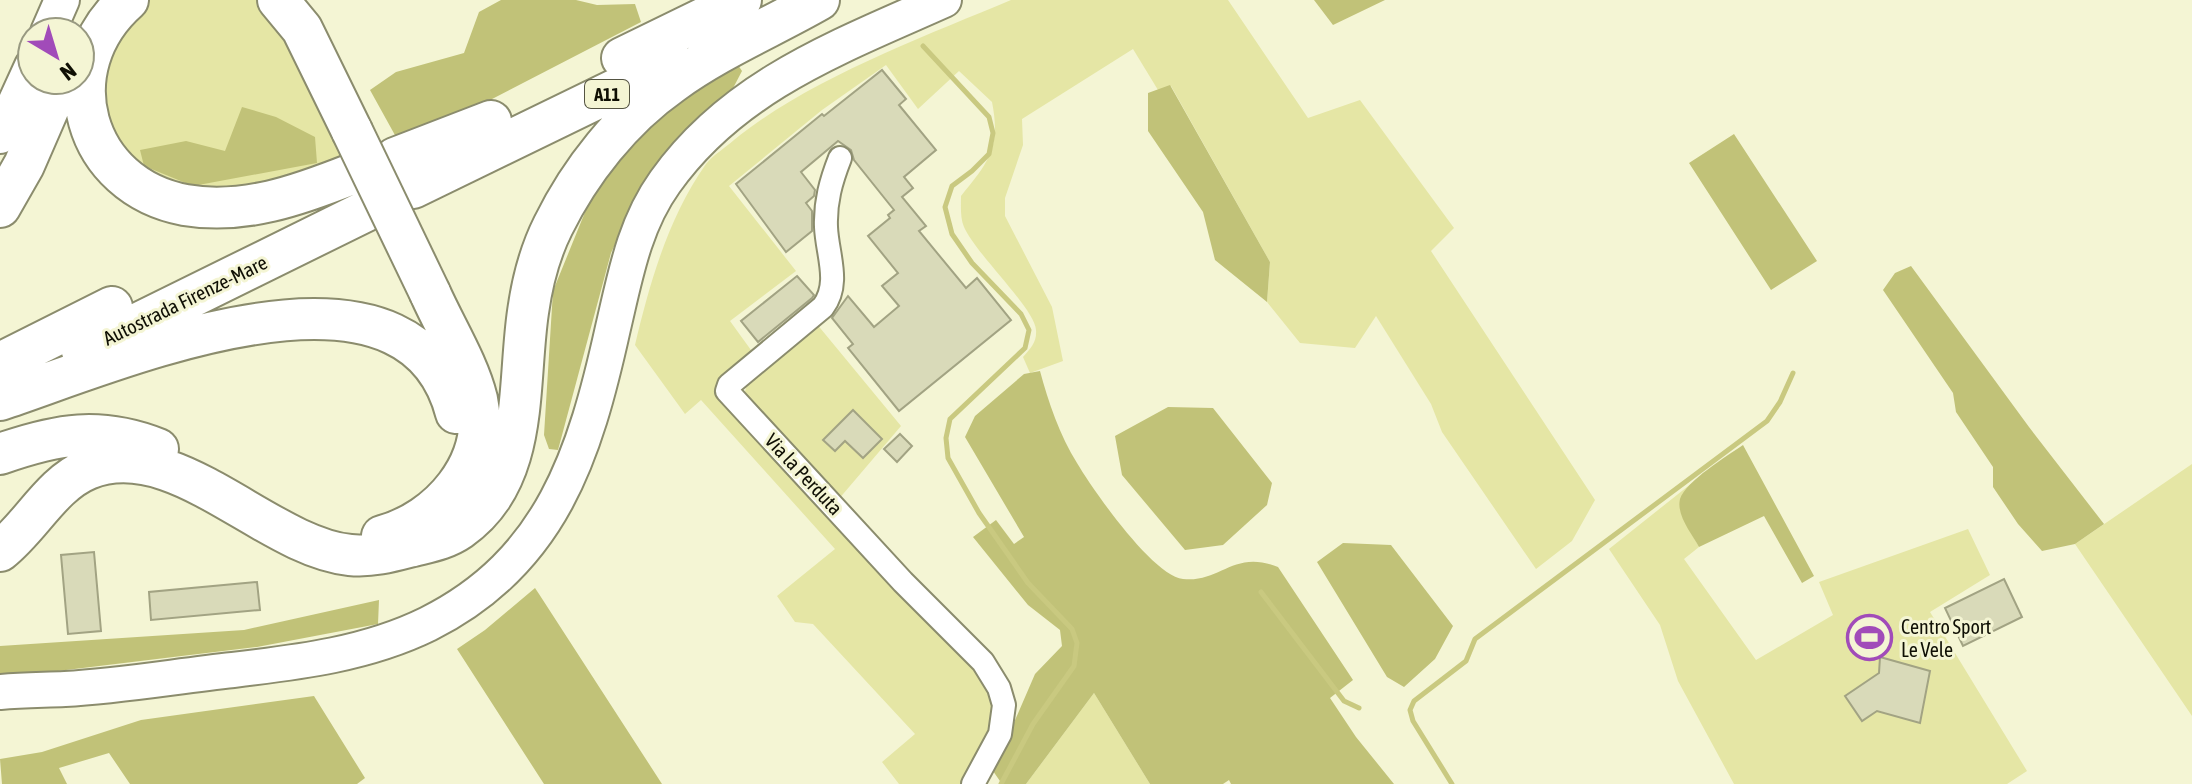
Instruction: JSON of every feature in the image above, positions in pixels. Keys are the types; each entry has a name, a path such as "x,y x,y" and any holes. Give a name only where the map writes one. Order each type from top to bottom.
{"highway":[{"path":"128,0 114,12 96,40 89,57 83,90 95,139 106,157 128,181 161,198 186,205 218,207 361,190"},
{"path":"0,551 58,491 77,475 103,464 137,462 173,472 328,550 367,556 414,534 445,501 465,471 474,451 479,418 470,380 438,289 358,128 302,29 278,0"},
{"path":"288,0 302,7 317,28 358,128"},
{"name":"A11","path":"741,0 491,121 403,171 800,0"},
{"path":"0,454 42,440 81,434 123,437 169,453 326,533 362,538 414,534 447,537 475,517 499,485 513,449 527,316 534,280 552,227 587,170 640,109 673,82 819,0"},
{"path":"0,207 24,165 54,96"},
{"name":"Autostrada Firenze-Mare","path":"0,363 361,190"},
{"name":"Autostrada Firenze-Mare","path":"0,393 361,190"},
{"path":"0,400 131,356 231,328 305,318 336,319 375,328 408,343 431,364 446,384 458,421 459,440 450,474 414,534"}],"main road":[{"path":"0,692 67,689 294,662 375,646 446,614 499,577 541,529 565,486 595,405 632,249 662,185 681,160 728,112 756,92 841,46 944,0"},
{"path":"0,136 18,96"},
{"path":"0,707 67,689"}],"street":[{"name":"Via la Perduta","path":"840,158 831,180 826,227 833,283 830,297 823,307 729,385 727,391 903,582 983,662 999,688 1004,705 1000,734 973,784"}],"green space":[{"path":"136,0 265,0 356,164 234,201 136,178 95,96 96,79"},
{"path":"501,0 635,4 641,22 401,146 370,90 396,72 464,53 479,12"},
{"path":"1011,0 1228,0 1308,118 1360,100 1454,228 1431,251 1595,500 1572,541 1536,569 1442,432 1431,404 1376,316 1355,348 1300,343 1267,302 1270,262 1171,86 1158,90 1133,49 1022,119 1023,145 1005,198 1005,216 1052,307 1063,361 1030,373 1023,357 1036,338 1033,321 970,238 962,220 961,196 979,173 994,143 992,102 959,71 918,109 886,65 822,110 729,186 796,271 730,321 756,357 716,389 985,677 998,712 966,784 899,784 882,762 915,734 813,624 795,622 777,596 835,549 701,400 685,414 635,345 654,274 671,228 693,185 712,158 763,118 831,79"},
{"path":"1314,0 1385,0 1333,25"},
{"path":"736,62 742,71 730,94 639,192 611,253 558,450 549,449 544,435 553,291 594,190 637,129"},
{"path":"1170,85 1270,262 1267,302 1215,260 1203,212 1148,131 1148,93"},
{"path":"242,107 276,117 315,137 317,163 193,186 144,166 140,150 186,141 225,151"},
{"path":"1734,134 1817,261 1771,290 1689,163"},
{"path":"1911,266 2104,524 2075,544 2042,551 2018,524 1993,487 1993,467 1956,412 1953,393 1883,290 1895,273"},
{"path":"816,323 901,426 838,500 744,395 748,381"},
{"path":"1040,371 1055,418 1077,463 1125,530 1156,563 1183,579 1208,576 1250,562 1278,567 1353,680 1330,698 1356,737 1394,784 1231,784 1229,780 1223,784 1150,784 1094,693 1026,784 1002,784 993,771 1035,674 1062,646 1060,630 1028,605 973,537 996,520 1014,544 1024,537 965,437 975,416 1024,374"},
{"path":"1168,407 1213,408 1272,483 1267,505 1223,545 1185,550 1122,475 1115,436"},
{"path":"1743,445 1814,576 1802,583 1764,516 1699,547 1682,518 1679,505 1684,492 1708,469"},
{"path":"2192,464 2192,716 2075,544"},
{"name":"Centro Sport Le Vele","path":"1692,483 1681,499 1682,516 1699,547 1684,559 1756,660 1833,615 1819,582 1968,529 1990,575 1930,612 2027,771 2007,784 1734,784 1678,681 1660,625 1609,549"},
{"path":"1343,543 1391,545 1453,626 1435,659 1404,687 1387,677 1317,562"},
{"path":"535,588 662,784 544,784 457,649"},
{"path":"379,600 378,624 257,647 0,678 0,646 244,630"},
{"path":"1094,693 1150,784 1026,784"},
{"path":"314,696 365,778 357,784 130,784 109,753 59,768 67,784 2,784 0,759 42,752 141,720"}],"building":[{"path":"882,70 906,99 899,105 936,150 904,177 913,188 902,197 926,226 919,231 966,288 977,278 1011,320 899,411 848,348 853,344 832,318 848,296 874,327 899,306 882,286 898,273 868,236 890,218 888,215 894,210 854,160 851,150 838,141 801,172 815,190 814,196 806,203 812,211 812,231 786,252 736,184"},
{"path":"797,276 814,295 758,342 741,321"},
{"path":"853,410 882,439 863,458 845,441 835,451 823,440"},
{"path":"900,434 912,446 897,462 884,449"},
{"path":"94,552 101,631 68,634 61,555"},
{"path":"2004,579 2022,617 1963,646 1945,608"},
{"path":"257,582 260,610 151,620 149,592"},
{"path":"1880,657 1930,671 1920,723 1877,711 1862,721 1845,696 1879,673"}],"waterway":[{"path":"923,46 989,117 993,133 989,154 952,186 945,207 952,234 972,263 1021,314 1029,330 1025,348 950,419 946,438 948,458 979,513 1028,583 1072,629 1077,643 1074,666 1033,724 1001,784"},
{"path":"1452,784 1413,721 1410,710 1414,701 1466,661 1475,639 1767,421 1793,373"},
{"path":"1261,592 1344,701 1359,708"}],"place":[{"name":"Centro Sport Le Vele","path":"1870,638"}]}
